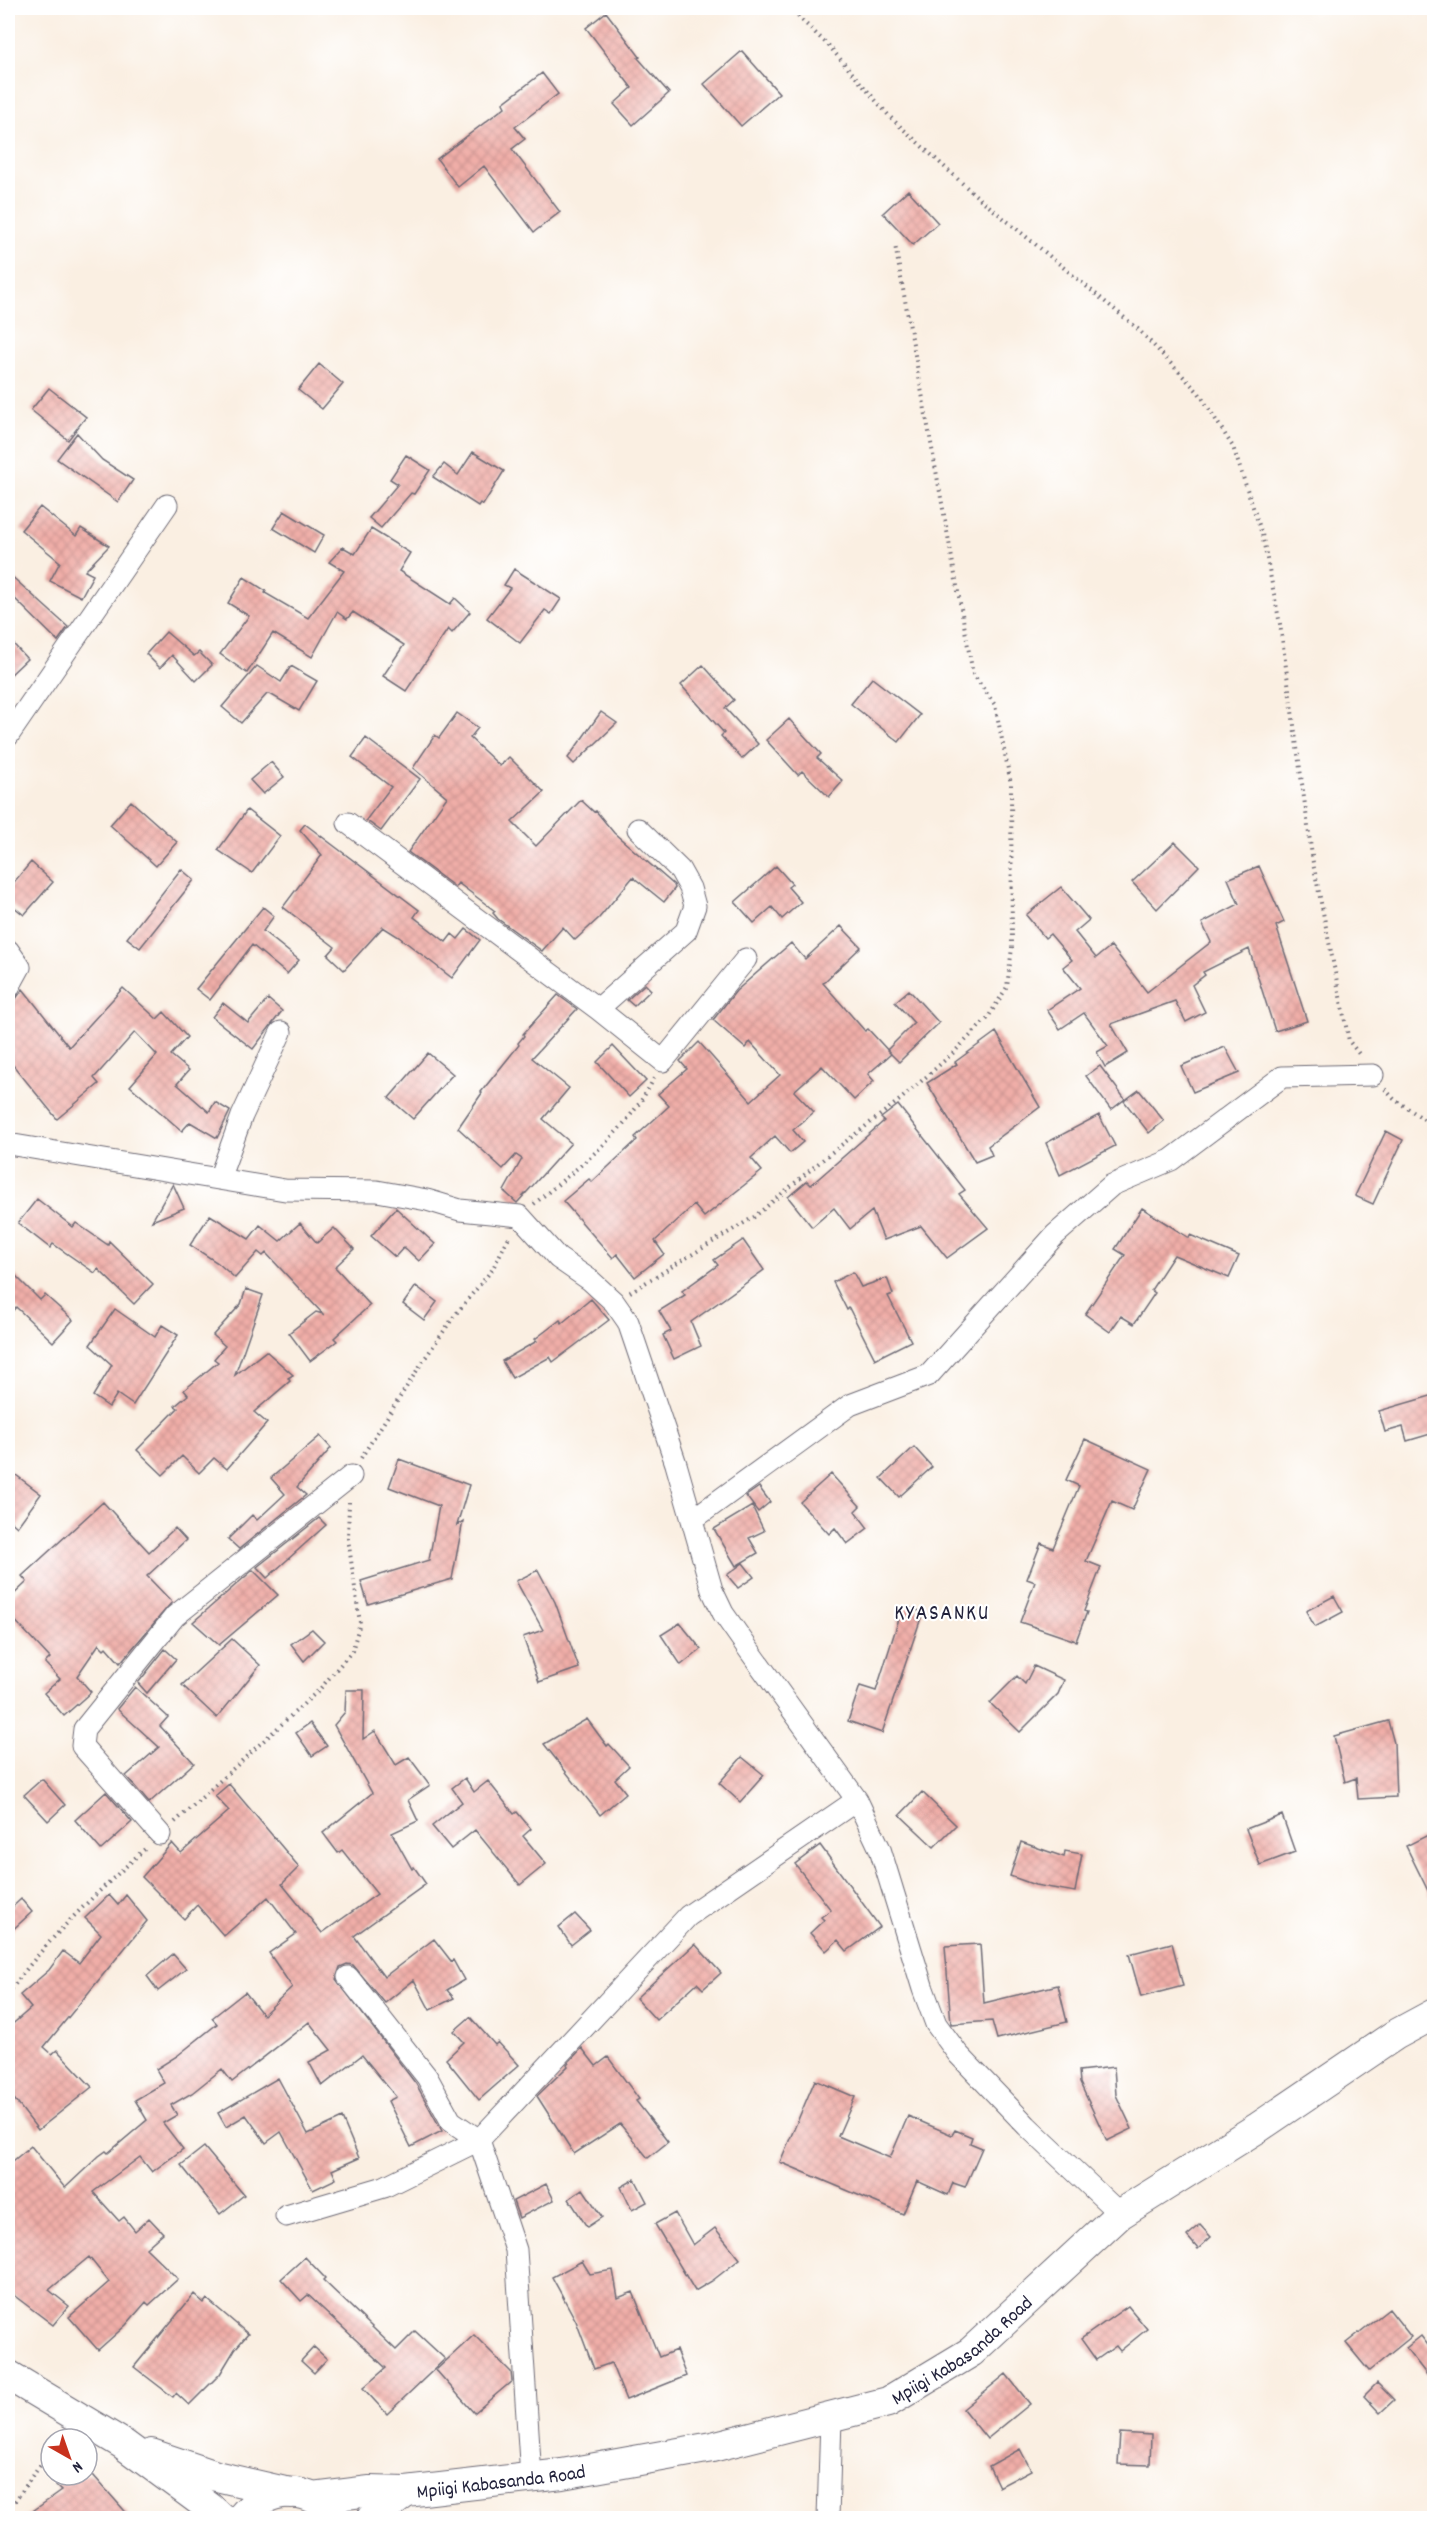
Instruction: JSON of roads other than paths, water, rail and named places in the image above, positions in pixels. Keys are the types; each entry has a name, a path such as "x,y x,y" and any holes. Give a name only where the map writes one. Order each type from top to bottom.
{"main road":[{"name":"Mpiigi Kabasanda Road","path":"123,2444 216,2476 302,2495 370,2491 406,2492 531,2477 712,2447 888,2402 971,2352 1120,2214 1259,2127 1395,2035 1434,2014"},
{"name":"Mpiigi Kabasanda Road","path":"8,2375 123,2444 221,2518"},
{"name":"Mpiigi Kabasanda Road","path":"372,2518 406,2492"},
{"path":"241,2518 262,2499 275,2494 302,2495 328,2509 335,2518"}],"street":[{"path":"8,736 167,505"},
{"path":"348,823 663,1060 746,959"},
{"path":"598,1009 686,931 695,906 690,888 680,870 638,829"},
{"path":"8,950 20,967 8,989"},
{"path":"219,1179 242,1116 280,1032"},
{"path":"692,1520 850,1405 929,1376 1055,1235 1112,1185 1171,1160 1282,1077 1373,1075"},
{"path":"8,1144 285,1190 377,1191 427,1200 460,1210 520,1216 558,1258 590,1280 614,1302 628,1322 639,1352 712,1590 723,1613 857,1800 880,1849 936,2024 958,2054 1027,2126 1120,2214"},
{"path":"160,1834 82,1746 84,1729 175,1616 351,1476"},
{"path":"286,2216 384,2187 479,2139 688,1916 857,1800"},
{"path":"348,1977 427,2077 451,2121 479,2139 516,2250 531,2477"},
{"path":"828,2518 831,2418"}],"district":[{"name":"KYASANKU","path":"942,1611"}]}
